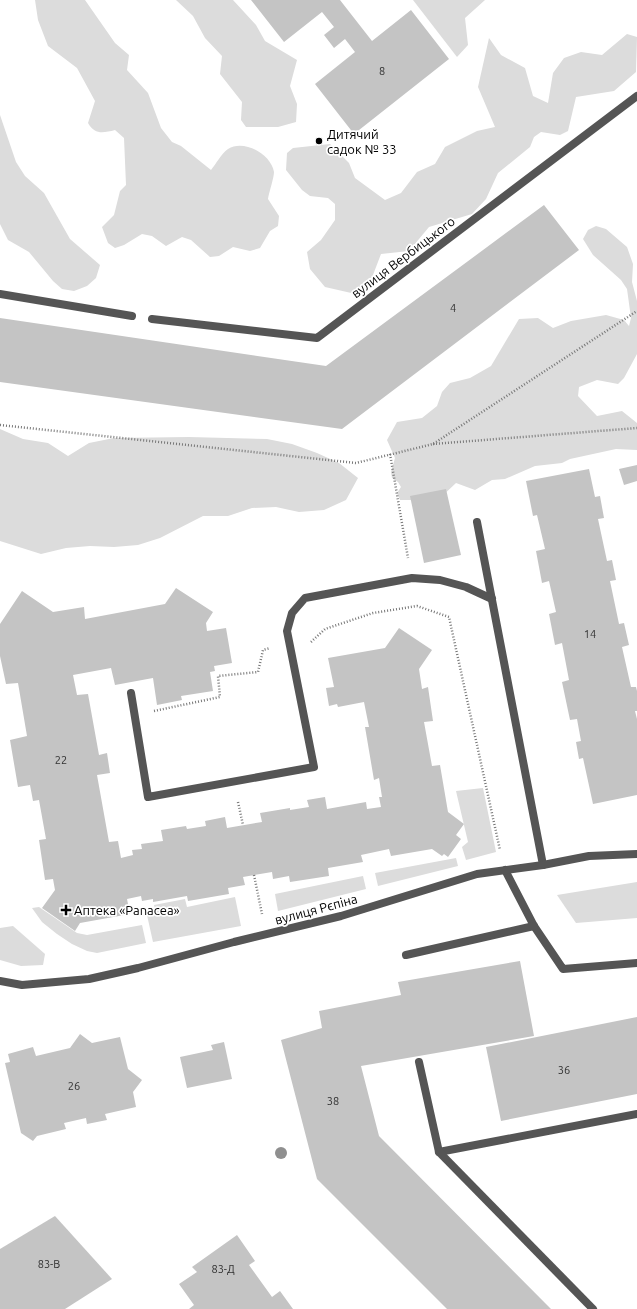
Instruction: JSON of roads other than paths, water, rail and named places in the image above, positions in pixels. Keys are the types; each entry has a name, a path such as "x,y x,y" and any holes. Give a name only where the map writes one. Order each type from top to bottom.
{"street":[{"name":"вулиця Вербицького","path":"152,319 317,338 637,96"},
{"path":"0,294 132,316"},
{"path":"477,522 543,865"},
{"path":"130,693 148,797 314,768 287,631 292,613 305,598 412,578 440,580 466,587 492,599"},
{"name":"вулиця Рєпіна","path":"0,981 22,985 89,979 138,968 341,916 477,874 543,865 589,856 637,854"},
{"path":"505,870 534,926 562,969 637,963"},
{"path":"406,955 534,926"},
{"path":"419,1062 439,1152 593,1309"},
{"path":"439,1152 637,1114"}],"place":[{"name":"Дитячий садок № 33","path":"319,141"},
{"name":"Аптека «Panacea»","path":"66,910"}]}
